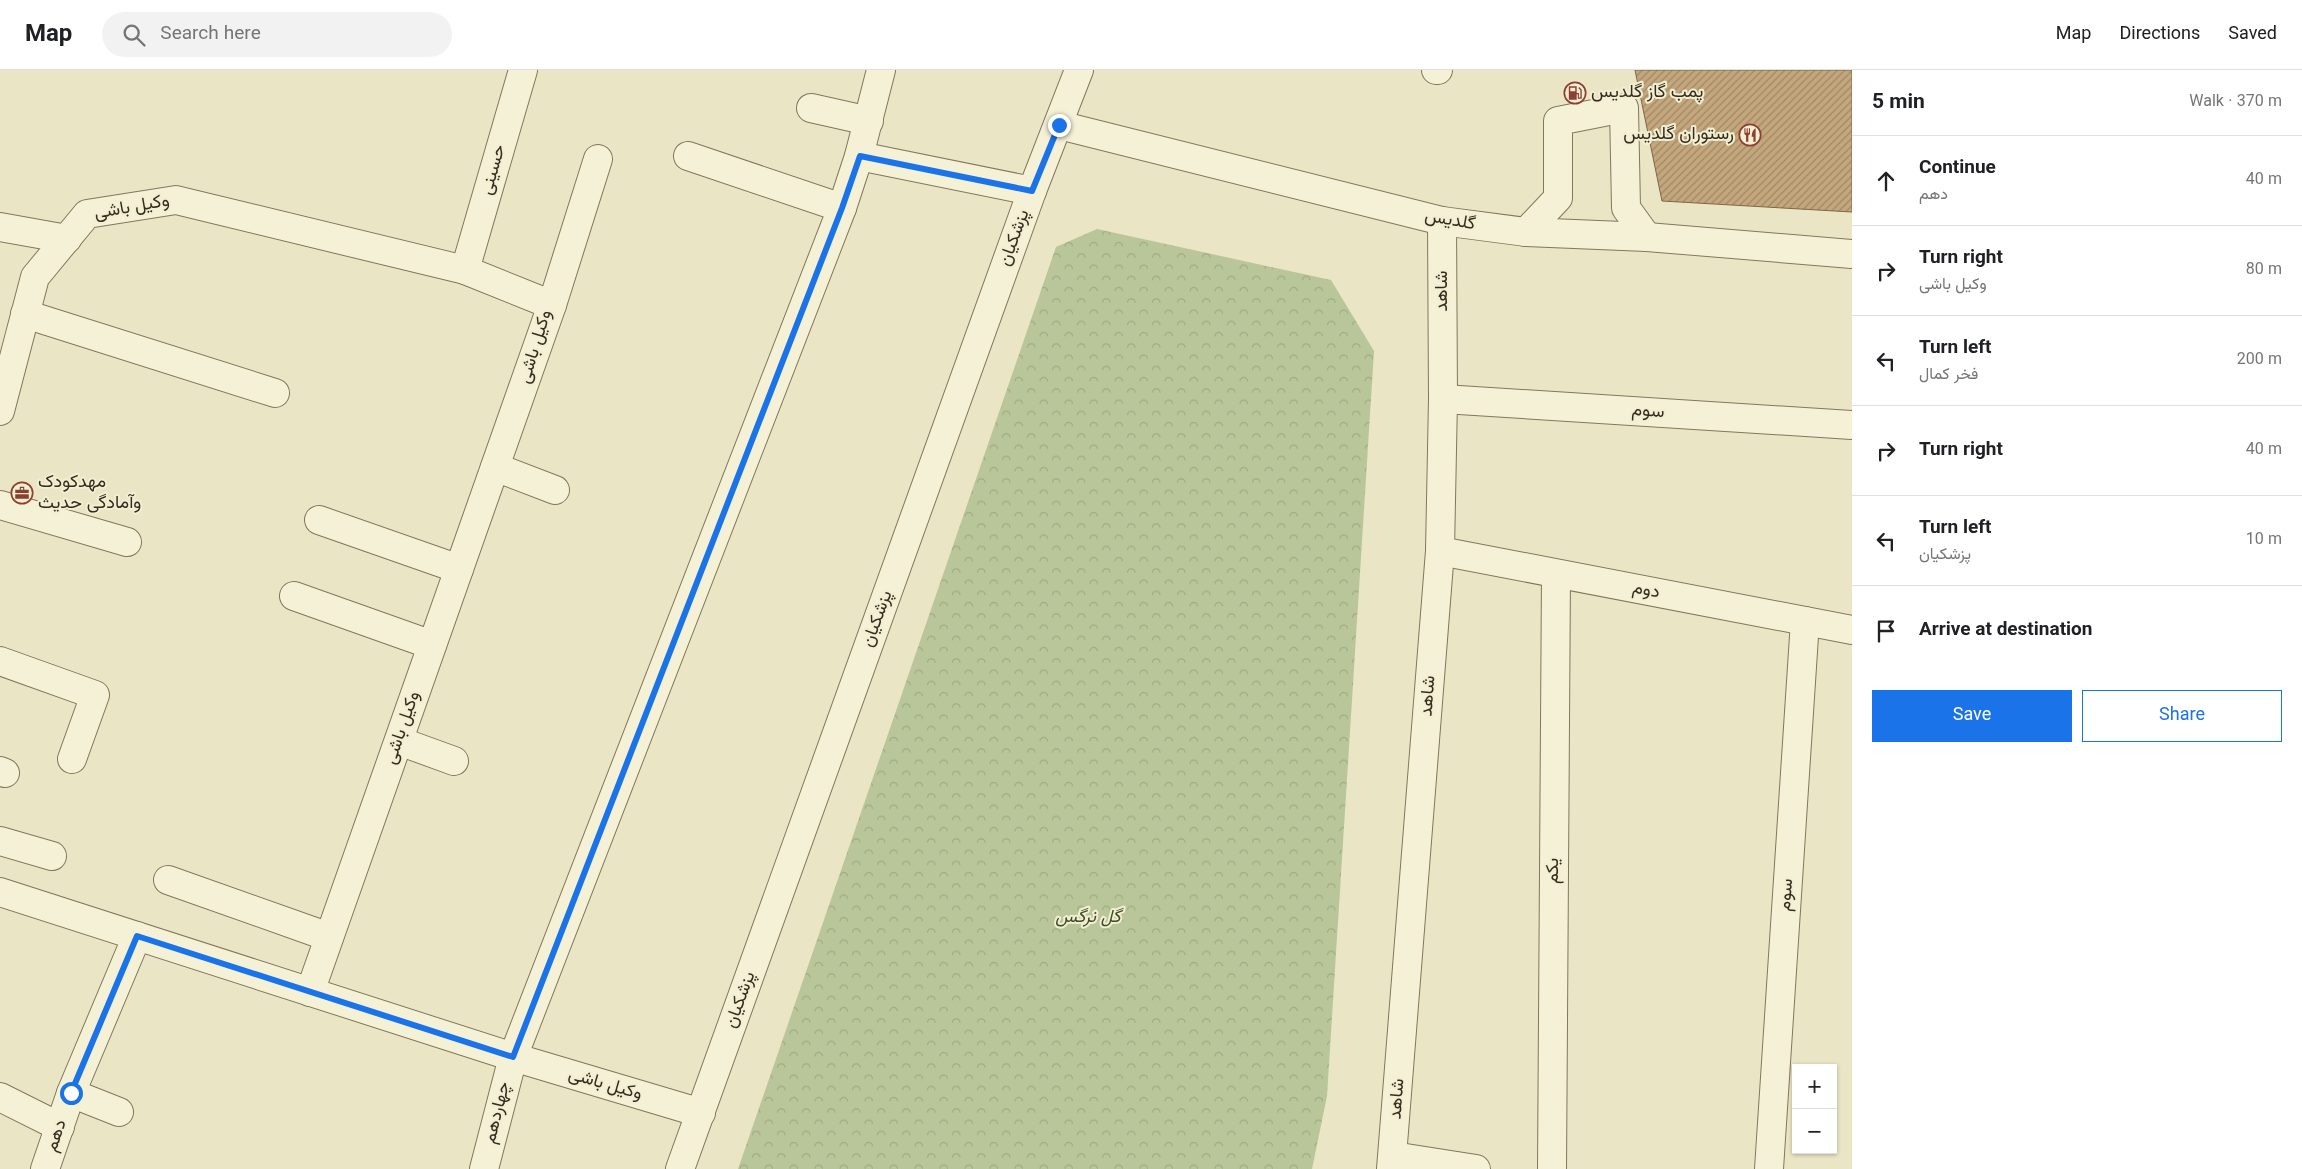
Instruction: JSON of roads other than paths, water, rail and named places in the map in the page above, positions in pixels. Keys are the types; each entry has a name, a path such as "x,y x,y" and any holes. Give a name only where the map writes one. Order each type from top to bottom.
{"street":[{"name":"حسینی","path":"465,270 523,70"},
{"name":"چهاردهم","path":"484,1169 513,1057 842,208 860,156 882,70"},
{"name":"پزشکیان","path":"680,1169 1032,191 1079,70"},
{"path":"811,108 869,121"},
{"path":"1526,232 1558,198 1558,121 1624,108 1626,208 1647,237"},
{"name":"گلدیس","path":"1059,125 1442,221 1526,232 1647,237 1852,254"},
{"path":"688,156 842,208"},
{"path":"860,156 1032,191"},
{"path":"552,305 598,159"},
{"name":"وکیل باشی","path":"0,411 35,277 87,214 176,200 465,270 552,305 310,992"},
{"name":"شاهد","path":"1392,1162 1440,551 1443,399 1442,221"},
{"path":"0,227 67,239"},
{"path":"25,314 275,393"},
{"name":"سوم","path":"1443,399 1852,425"},
{"path":"495,467 555,490"},
{"path":"0,505 127,542"},
{"path":"319,520 459,569"},
{"name":"دوم","path":"1440,551 1852,630"},
{"name":"یکم","path":"1552,1169 1556,574"},
{"path":"294,596 432,645"},
{"name":"سوم","path":"1769,1169 1805,621"},
{"path":"0,661 95,696 72,759"},
{"path":"399,741 454,761"},
{"path":"0,841 52,856"},
{"path":"168,880 329,937"},
{"name":"وکیل باشی","path":"0,892 513,1057 701,1113"},
{"name":"دهم","path":"45,1169 71,1093 103,1045 137,936"},
{"path":"71,1093 119,1112"},
{"path":"0,1097 60,1127"},
{"path":"1392,1162 1476,1169"}],"place":[{"name":"پمب گاز گلدیس","path":"1575,93"},
{"name":"رستوران گلدیس","path":"1750,135"},
{"name":"مهدکودک وآمادگی حدیث","path":"22,493"}],"park label":[{"name":"گل نرگس","path":"1088,918"}]}
